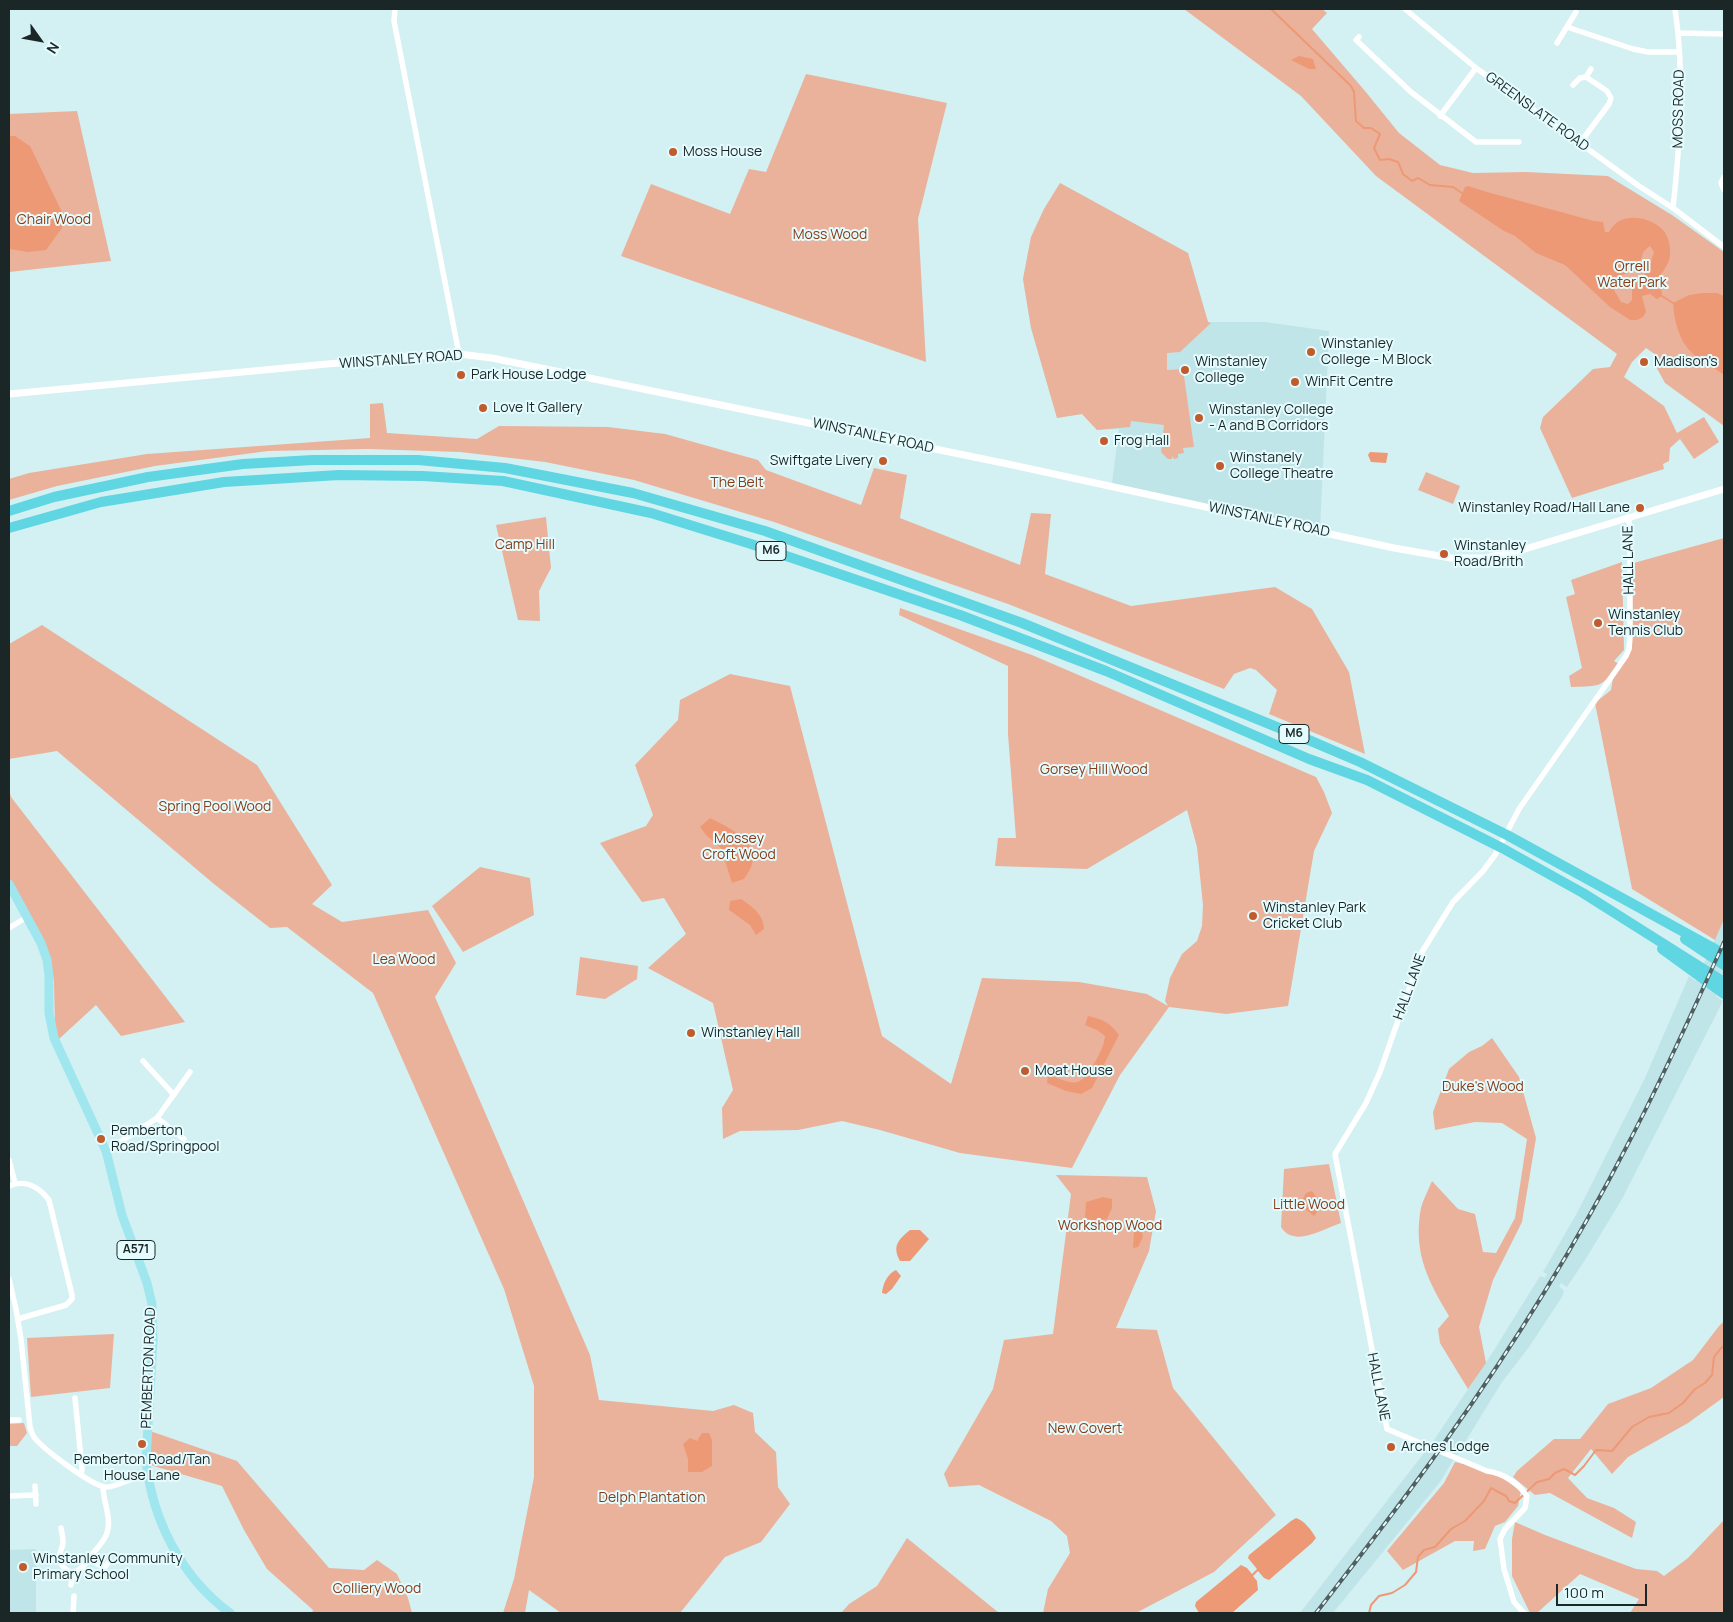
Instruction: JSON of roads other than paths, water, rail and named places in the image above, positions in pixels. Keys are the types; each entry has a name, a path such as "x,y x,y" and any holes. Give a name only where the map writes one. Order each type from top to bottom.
{"highway":[{"name":"M6","path":"9,511 54,497 148,477 243,464 313,460 418,460 505,468 633,493 764,531 1022,623 1352,758 1516,840 1700,944 1724,954"},
{"name":"M6","path":"9,528 101,502 234,481 339,475 422,476 503,481 651,513 760,547 960,615 1106,671 1309,759 1367,780 1490,842 1583,893 1689,964 1724,982"},
{"name":"M6","path":"1700,944 1724,965"},
{"name":"M6","path":"1689,964 1724,994"}],"main road":[{"name":"PEMBERTON ROAD","path":"9,884 28,917 47,960 50,976 49,1013 54,1038 106,1151 122,1215 147,1283 152,1304 153,1340 146,1447 148,1473 158,1515 177,1555 206,1593 230,1613"}],"street":[{"path":"395,9 394,22 459,354"},
{"name":"GREENSLATE ROAD","path":"1405,9 1476,68 1639,186 1674,208 1724,247"},
{"name":"MOSS ROAD","path":"1674,208 1678,171 1681,98 1679,33 1675,9"},
{"path":"1557,43 1576,12"},
{"path":"1567,27 1633,50 1679,52"},
{"path":"1679,33 1724,34"},
{"path":"1359,36 1356,40 1410,92 1476,142 1518,142"},
{"path":"1440,116 1476,68"},
{"path":"1586,77 1592,68"},
{"path":"1573,85 1580,78 1586,77 1607,91 1611,98 1609,104 1580,143"},
{"path":"1724,177 1722,183 1724,190"},
{"name":"WINSTANLEY ROAD","path":"9,394 402,357 459,354 558,370 1436,556 1469,559 1485,558 1525,549 1724,489"},
{"name":"HALL LANE","path":"1524,1613 1514,1602 1504,1569 1500,1539 1505,1529 1525,1508 1527,1496 1522,1489 1500,1473 1487,1471 1387,1429 1335,1154 1366,1103 1380,1072 1422,952 1453,902 1483,871 1495,855 1519,809 1626,656 1630,637 1630,527 1628,517"},
{"path":"9,928 28,917"},
{"path":"143,1061 174,1095"},
{"path":"106,1151 157,1118 190,1072"},
{"path":"157,1118 184,1139"},
{"path":"9,1160 12,1184 26,1183 36,1187 49,1200 72,1295 72,1299 66,1306 18,1319"},
{"path":"9,1279 18,1319 31,1431 39,1442 81,1475 103,1487 111,1487 148,1473"},
{"path":"75,1398 81,1475"},
{"path":"9,1420 19,1420"},
{"path":"35,1486 36,1504"},
{"path":"61,1528 63,1543 59,1559 65,1568 73,1572 81,1569 105,1538 108,1531 103,1487"},
{"path":"9,1496 36,1495"},
{"path":"90,1559 104,1568"},
{"path":"72,1585 73,1572"},
{"path":"73,1613 74,1596"}],"waterway":[{"path":"1271,9 1351,86 1354,92 1356,121 1364,128 1371,128 1380,134 1374,148 1380,160 1389,159 1398,162 1403,174 1412,181 1418,178 1430,185 1453,187 1462,193"},
{"path":"1662,296 1673,303"},
{"path":"1369,1613 1371,1605 1379,1596 1392,1593 1405,1585 1416,1572 1418,1557 1424,1550 1435,1547 1451,1529 1465,1521 1484,1501 1491,1488 1515,1503 1537,1482 1549,1479 1555,1473 1564,1469 1575,1475 1596,1450 1612,1451 1632,1427 1649,1417 1669,1413 1683,1403 1695,1389 1705,1383 1712,1375 1714,1357 1724,1347"}],"railway":[{"path":"1316,1613 1431,1461 1472,1403 1543,1294 1588,1219 1642,1117 1724,942"}],"place":[{"name":"Moss House","path":"673,152"},
{"name":"Winstanley College - M Block","path":"1311,352"},
{"name":"Madison's","path":"1644,362"},
{"name":"Winstanley College","path":"1185,370"},
{"name":"Park House Lodge","path":"461,375"},
{"name":"WinFit Centre","path":"1295,382"},
{"name":"Love It Gallery","path":"483,408"},
{"name":"Winstanley College - A and B Corridors","path":"1199,418"},
{"name":"Frog Hall","path":"1104,441"},
{"name":"Swiftgate Livery","path":"883,461"},
{"name":"Winstanely College Theatre","path":"1220,466"},
{"name":"Winstanley Road/Hall Lane","path":"1640,508"},
{"name":"Winstanley Road/Brith","path":"1444,554"},
{"name":"Winstanley Tennis Club","path":"1598,623"},
{"name":"Winstanley Park Cricket Club","path":"1253,916"},
{"name":"Winstanley Hall","path":"691,1033"},
{"name":"Moat House","path":"1025,1071"},
{"name":"Pemberton Road/Springpool","path":"101,1139"},
{"name":"Pemberton Road/Tan House Lane","path":"142,1444"},
{"name":"Arches Lodge","path":"1391,1447"},
{"name":"Winstanley Community Primary School","path":"23,1567"}],"park label":[{"name":"Chair Wood","path":"54,220"},
{"name":"Moss Wood","path":"830,235"},
{"name":"Orrell Water Park","path":"1632,276"},
{"name":"The Belt","path":"737,483"},
{"name":"Camp Hill","path":"525,545"},
{"name":"Gorsey Hill Wood","path":"1094,770"},
{"name":"Spring Pool Wood","path":"215,807"},
{"name":"Mossey Croft Wood","path":"739,848"},
{"name":"Lea Wood","path":"404,960"},
{"name":"Duke's Wood","path":"1483,1087"},
{"name":"Little Wood","path":"1309,1205"},
{"name":"Workshop Wood","path":"1110,1226"},
{"name":"New Covert","path":"1085,1429"},
{"name":"Delph Plantation","path":"652,1498"},
{"name":"Colliery Wood","path":"377,1589"}]}
